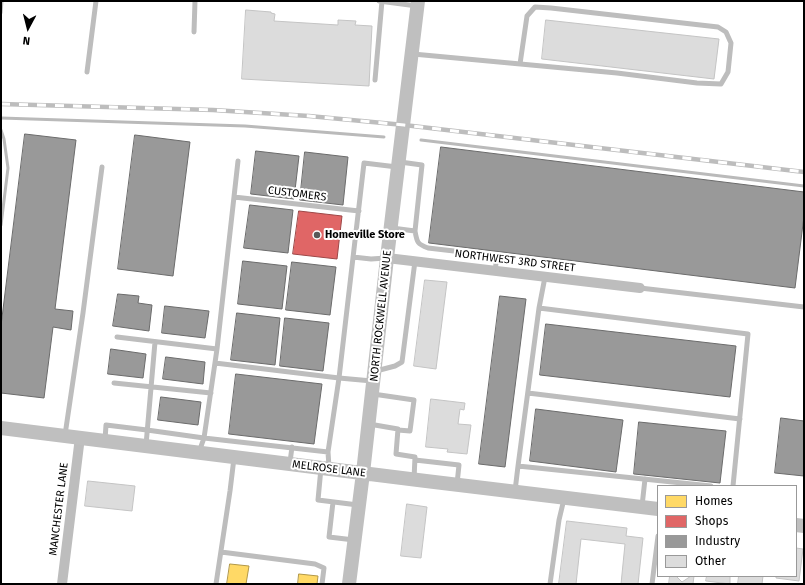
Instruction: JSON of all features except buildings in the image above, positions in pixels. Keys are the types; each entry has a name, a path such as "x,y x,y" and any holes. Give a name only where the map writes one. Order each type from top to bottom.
{"street":[{"name":"NORTH ROCKWELL AVENUE","path":"349,584 418,3"},
{"name":"NORTHWEST 3RD STREET","path":"387,258 640,288"},
{"name":"MELROSE LANE","path":"1,428 657,509"},
{"name":"MANCHESTER LANE","path":"62,584 80,437"}],"lane":[{"path":"87,72 96,1"},
{"path":"194,32 195,1"},
{"path":"375,80 381,1 418,3"},
{"path":"412,54 617,73 697,83 721,84 728,72 731,43 726,32 718,27 535,7 527,16 520,64"},
{"path":"199,453 204,438 217,349 238,161"},
{"path":"359,506 318,500 328,452 339,378 364,163 422,165 415,231 417,241 421,246 428,248 497,256 495,271"},
{"path":"65,436 102,167"},
{"name":"CUSTOMERS","path":"234,197 358,211"},
{"path":"391,228 415,231"},
{"path":"353,257 387,258"},
{"path":"373,382 402,362 415,262"},
{"path":"515,492 539,308 545,277"},
{"path":"640,288 804,307"},
{"path":"539,308 748,334 733,485"},
{"path":"117,337 217,349"},
{"path":"146,446 156,342"},
{"path":"215,363 373,382 414,400 410,431 368,424"},
{"path":"114,383 210,393"},
{"path":"528,394 740,419"},
{"path":"105,441 106,425 328,452"},
{"path":"398,430 396,454 415,457 415,460 459,465 457,485"},
{"path":"289,464 292,447"},
{"path":"216,584 234,457"},
{"path":"414,480 415,460"},
{"path":"518,466 702,485"},
{"path":"642,507 645,479"},
{"path":"550,584 559,520 564,498"},
{"path":"334,502 329,537 354,540"},
{"path":"652,584 657,544"},
{"path":"221,552 315,564 324,568 322,584"}],"waterway":[{"path":"1,13 2,1"},
{"path":"1,118 245,126 384,137"},
{"path":"1,130 4,139 8,168 1,225"},
{"path":"421,140 804,186"}],"railway":[{"path":"1,104 213,110 309,116 404,125 804,172"}],"place":[{"name":"Homeville Store","path":"317,235"}]}
